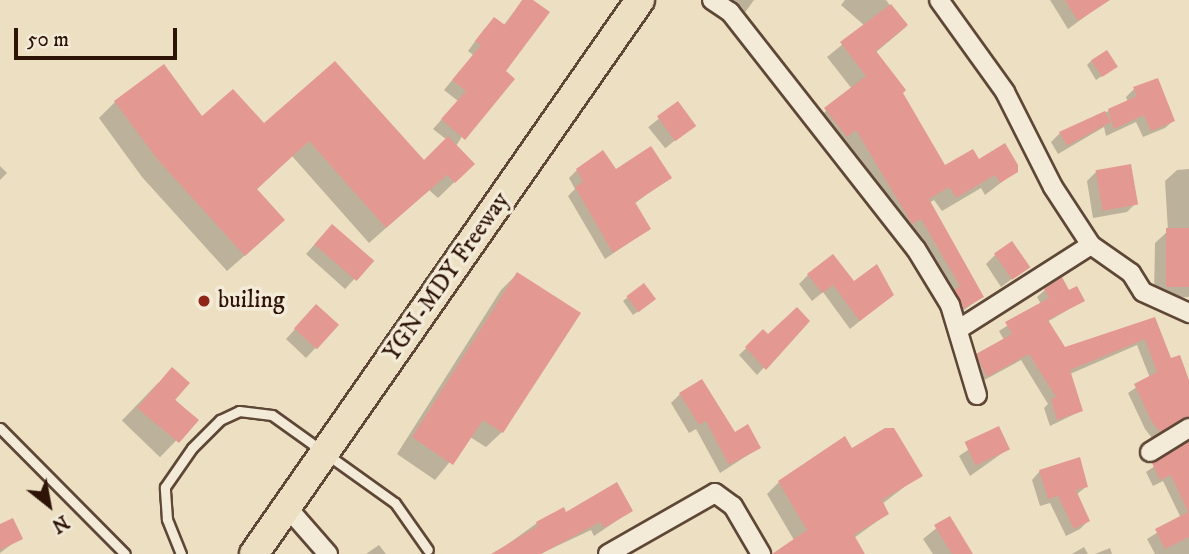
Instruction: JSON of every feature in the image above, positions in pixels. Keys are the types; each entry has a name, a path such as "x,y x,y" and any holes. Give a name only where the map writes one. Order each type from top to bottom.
{"main road":[{"name":"YGN-MDY Freeway","path":"254,554 640,0"}],"street":[{"path":"712,0 730,12 890,213 939,285 959,329 977,395"},
{"path":"939,0 1005,92 1072,220 1091,245 1131,273 1143,292 1189,313"},
{"path":"959,329 1091,245"},
{"path":"1150,452 1189,428"},
{"path":"608,554 715,493 733,506 761,554"},
{"path":"286,506 328,554"}],"lane":[{"path":"181,554 167,519 164,487 220,420 239,411 272,415 395,503 428,550"},
{"path":"0,428 125,554"}],"building":[{"path":"522,0 533,0 550,12 506,71 515,79 465,140 441,119 466,91 452,80 481,45 475,41 494,17 505,25"},
{"path":"1065,0 1110,0 1078,21"},
{"path":"891,4 908,25 876,51 906,90 903,93 945,165 973,149 979,159 1005,143 1018,165 1018,172 1000,183 995,175 956,198 949,187 929,199 984,297 963,309 954,290 960,286 921,219 912,224 856,130 847,137 824,108 866,76 840,42"},
{"path":"1107,50 1118,67 1102,77 1091,60"},
{"path":"335,61 424,160 448,136 475,164 455,183 447,175 386,228 309,141 257,189 285,220 245,256 158,160 114,101 164,64 202,116 233,89 264,123"},
{"path":"1158,78 1175,121 1151,131 1144,115 1114,129 1108,109 1137,96 1133,87"},
{"path":"678,101 696,126 675,141 657,116"},
{"path":"1105,111 1111,122 1067,146 1059,132"},
{"path":"651,146 672,178 635,202 651,229 613,253 575,187 583,182 576,169 603,150 616,169"},
{"path":"1131,164 1138,204 1103,211 1096,170"},
{"path":"332,224 374,261 357,281 314,244"},
{"path":"1166,228 1189,228 1189,287 1166,287"},
{"path":"1012,241 1030,267 1012,280 994,254"},
{"path":"833,254 854,281 877,264 894,295 860,321 833,285 822,293 807,274"},
{"path":"517,272 581,313 503,433 483,420 453,465 412,437"},
{"path":"1062,277 1069,290 1077,286 1085,301 1048,320 1065,347 1155,317 1171,358 1180,355 1189,380 1189,417 1160,432 1152,422 1134,384 1157,372 1145,339 1070,370 1083,411 1057,420 1051,399 1056,397 1029,354 987,377 976,354 1012,334 1005,322 1049,298 1044,289"},
{"path":"644,283 656,299 638,312 626,296"},
{"path":"316,304 339,325 317,349 294,329"},
{"path":"797,307 810,321 766,370 745,347 763,329 768,334"},
{"path":"172,367 190,383 175,400 199,420 179,443 137,408"},
{"path":"702,379 735,432 748,424 761,448 729,465 706,421 699,425 679,393"},
{"path":"999,426 1010,450 976,466 965,442"},
{"path":"885,428 894,428 923,476 882,500 889,514 854,535 865,554 772,554 807,530 778,481 845,436 852,448"},
{"path":"1189,441 1189,537 1165,549 1155,529 1188,512 1171,475 1160,480 1152,463"},
{"path":"1080,457 1088,487 1076,490 1090,521 1074,529 1058,496 1048,499 1039,470"},
{"path":"617,482 633,511 604,528 600,522 541,554 491,554 538,526 536,522 564,507 566,512"},
{"path":"950,516 973,554 952,554 934,525"},
{"path":"13,518 23,539 0,550 0,524"}],"place":[{"name":"builing","path":"204,301"}]}
